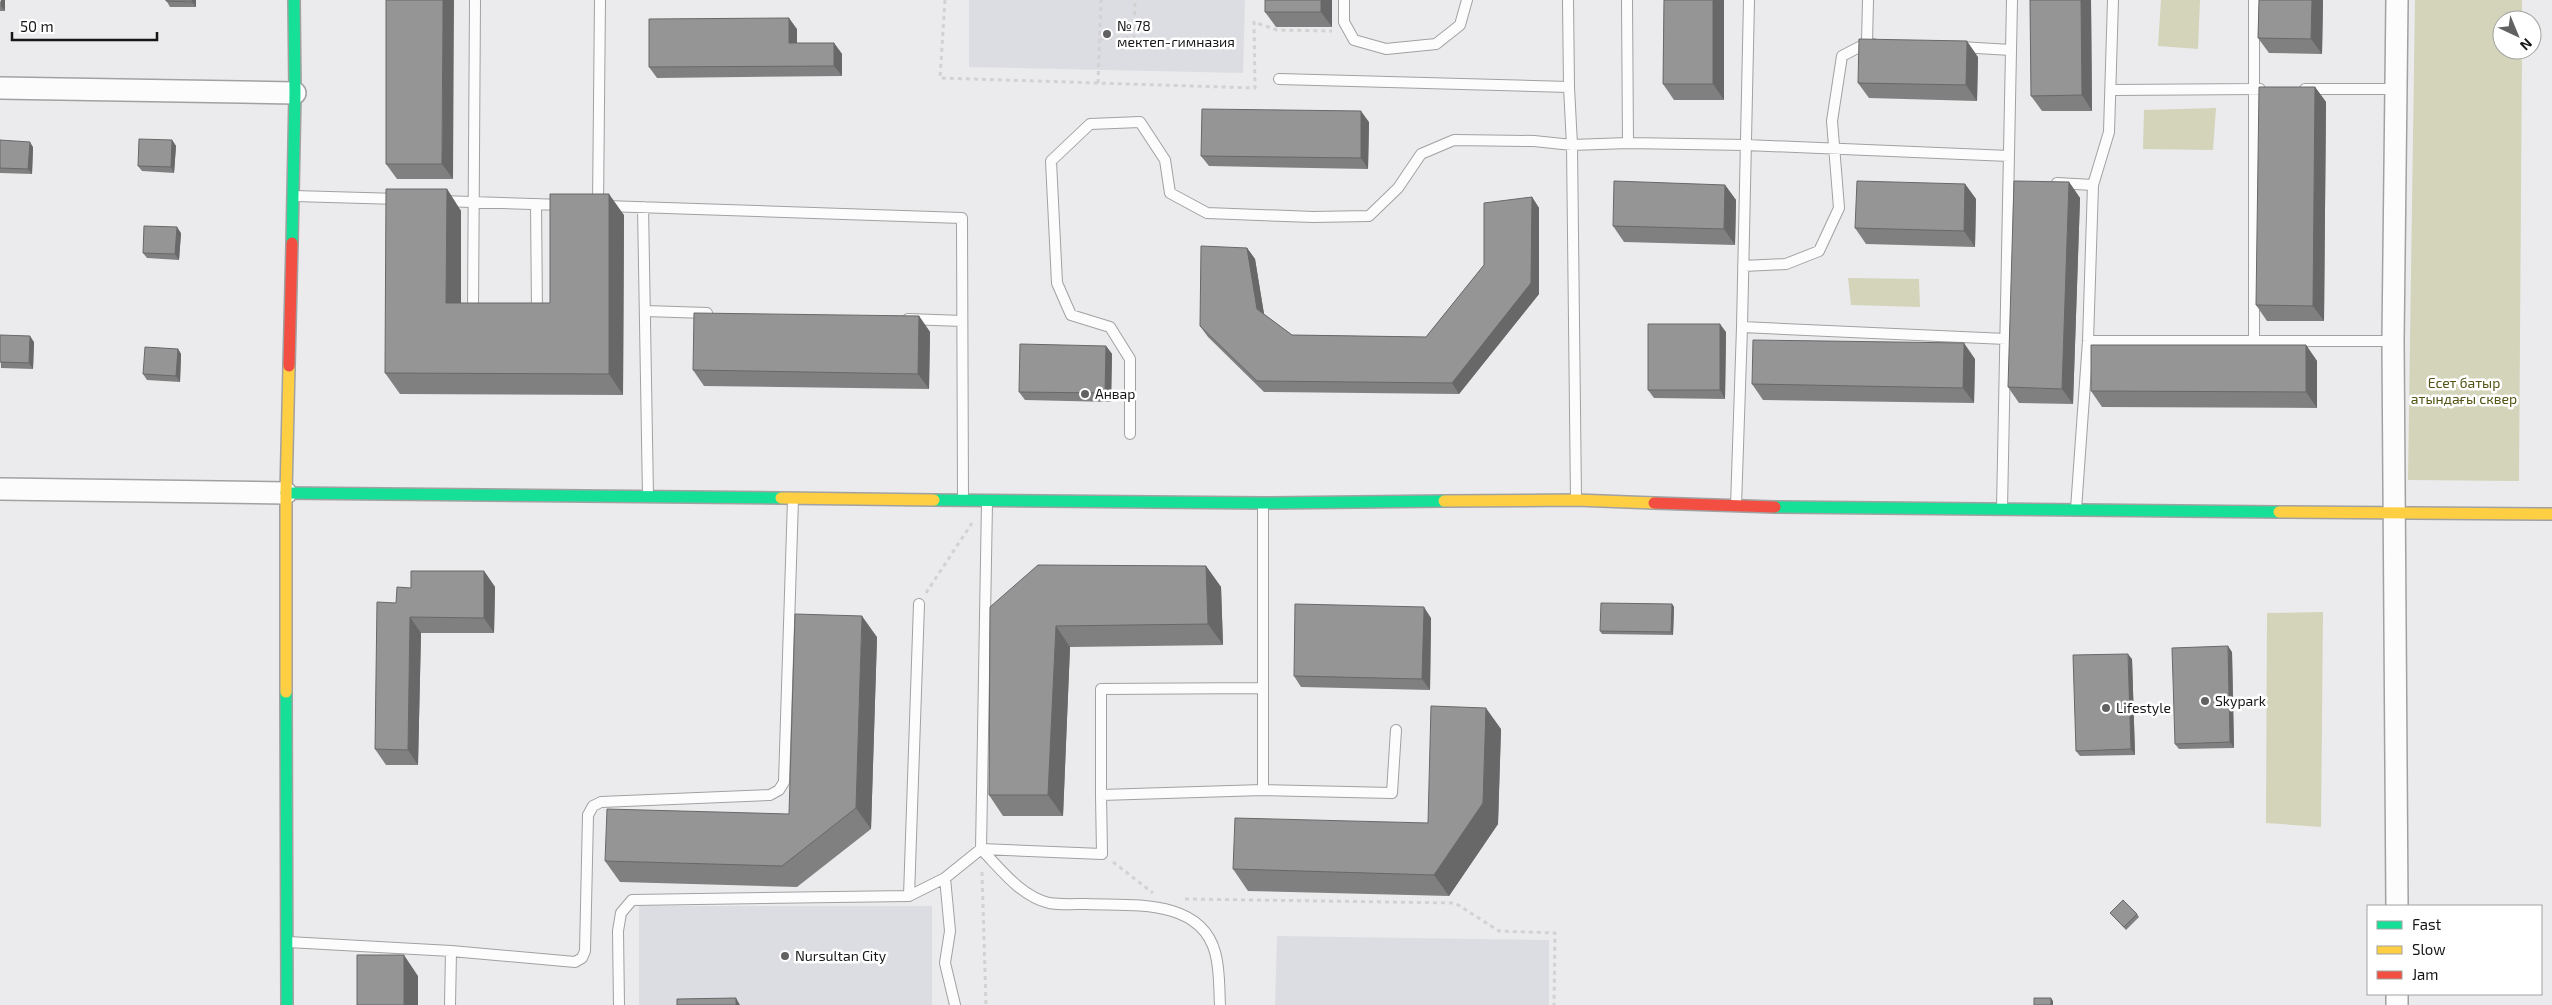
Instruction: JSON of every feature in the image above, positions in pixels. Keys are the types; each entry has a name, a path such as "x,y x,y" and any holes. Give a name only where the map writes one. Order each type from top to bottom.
{"street":[{"path":"287,1005 286,493 295,93 294,0"},
{"path":"2396,905 2394,341 2397,0"},
{"path":"0,88 295,93"},
{"path":"0,489 1263,503 1576,500 1736,507 2552,514"}],"lane":[{"path":"475,0 473,309 491,309"},
{"path":"600,0 593,206 962,218 963,500"},
{"path":"1344,0 1344,22 1354,40 1386,49 1436,44 1460,25 1467,0"},
{"path":"1568,0 1572,145 1576,500"},
{"path":"1627,0 1628,142"},
{"path":"1736,507 1749,0"},
{"path":"1868,0 1868,44"},
{"path":"2002,510 2006,339 2013,181 2009,156 2012,0"},
{"path":"2076,510 2088,341 2093,185 2109,132 2113,0"},
{"path":"2254,0 2254,341"},
{"path":"1743,266 1786,264 1819,250 1839,208 1832,120 1842,56 1868,44 1887,44"},
{"path":"1954,47 2011,50"},
{"path":"1279,79 1569,87"},
{"path":"2111,90 2272,89"},
{"path":"2290,89 2396,89"},
{"path":"1130,434 1130,359 1110,326 1071,315 1057,283 1051,161 1090,124 1140,122 1165,160 1170,193 1207,213 1216,214 1314,217 1369,216 1398,188 1421,154 1454,140 1534,140 1572,145 1628,142 1746,145 2009,156"},
{"path":"2046,182 2093,185"},
{"path":"293,196 408,200"},
{"path":"426,200 571,205"},
{"path":"518,309 537,310 536,204"},
{"path":"643,207 648,496"},
{"path":"645,311 714,313"},
{"path":"893,318 962,320"},
{"path":"1742,327 2006,339"},
{"path":"2088,341 2394,341"},
{"path":"287,942 451,951 575,962 582,958 586,951 588,815 593,806 601,802 770,794 779,790 784,782 793,498"},
{"path":"987,500 981,848 1018,887 1048,903 1143,907 1178,912 1195,920 1208,936 1215,952 1220,1005"},
{"path":"1263,503 1261,688 1263,790"},
{"path":"909,896 919,604"},
{"path":"619,1005 618,931 621,913 632,900 909,896 945,878 981,848 1102,854 1101,689 1261,688"},
{"path":"1101,795 1263,790 1392,793 1396,730"},
{"path":"945,878 950,931 945,963 955,1005"},
{"path":"450,1005 451,951"}],"path":[{"path":"944,0 940,78 1255,88 1254,22 1277,30 1314,31 1333,31 1334,24"},
{"path":"1098,83 1101,0"},
{"path":"1100,39 1134,36 1135,0"},
{"path":"919,604 987,500"},
{"path":"981,848 986,1005"},
{"path":"1102,854 1154,894"},
{"path":"1182,900 1455,903 1499,932 1555,934 1554,1005"}],"shaded area":[{"name":"№ 78 мектеп-гимназия","path":"969,0 1245,0 1243,73 969,67"},
{"name":"Nursultan City","path":"639,906 932,906 932,1005 639,1005"},
{"path":"1277,936 1549,940 1549,1005 1275,1005"}],"green space":[{"path":"2161,0 2200,0 2198,49 2158,46"},
{"name":"Есет батыр атындағы сквер","path":"2415,0 2522,0 2522,10 2492,10 2492,60 2522,60 2519,481 2408,480"},
{"path":"2216,108 2213,150 2143,149 2144,110"},
{"path":"1848,278 1919,279 1920,307 1851,305"},
{"path":"2323,612 2321,827 2266,823 2267,613"}],"building":[{"path":"192,0 192,2 166,1"},
{"path":"386,0 443,0 442,164 386,164"},
{"path":"1265,0 1321,0 1321,12 1265,12"},
{"path":"1664,0 1713,0 1713,84 1663,84"},
{"path":"2030,0 2081,0 2082,95 2031,96"},
{"path":"2259,0 2312,0 2311,39 2258,38"},
{"path":"789,18 789,43 834,43 834,66 649,67 649,19"},
{"path":"1859,39 1967,41 1966,85 1858,83"},
{"path":"2259,87 2315,87 2313,306 2256,305"},
{"path":"1202,109 1361,111 1361,158 1201,156"},
{"path":"139,139 172,140 171,167 138,166"},
{"path":"0,140 30,142 28,169 0,168"},
{"path":"1614,181 1725,185 1724,229 1613,226"},
{"path":"1857,181 1965,184 1964,231 1855,228"},
{"path":"2014,181 2069,182 2062,389 2008,387"},
{"path":"386,189 447,189 446,303 550,303 550,194 609,194 609,374 385,373"},
{"path":"1532,197 1531,283 1452,383 1257,381 1200,326 1201,246 1247,248 1257,309 1292,335 1426,337 1484,265 1484,203"},
{"path":"144,226 177,227 175,254 143,253"},
{"path":"694,313 919,316 918,374 693,370"},
{"path":"1648,324 1720,324 1720,390 1648,390"},
{"path":"0,335 30,336 29,363 0,362"},
{"path":"1753,340 1964,343 1963,388 1752,384"},
{"path":"1020,344 1106,346 1105,393 1019,392"},
{"path":"2091,345 2306,345 2306,392 2091,391"},
{"path":"145,347 178,349 176,376 143,374"},
{"path":"1038,565 1206,566 1208,624 1056,626 1048,795 989,795 990,607"},
{"path":"411,571 484,571 484,618 410,617 408,750 375,749 377,602 396,603 397,587 411,588"},
{"path":"1601,603 1672,604 1671,632 1600,631"},
{"path":"1295,604 1424,607 1422,679 1294,676"},
{"path":"795,614 862,616 856,808 782,866 605,861 607,809 789,814"},
{"name":"Skypark","path":"2228,646 2230,742 2175,744 2172,648"},
{"name":"Lifestyle","path":"2128,654 2131,749 2076,751 2073,655"},
{"path":"1431,706 1486,708 1483,803 1434,875 1233,869 1235,818 1428,823"},
{"path":"2123,900 2137,914 2124,927 2110,913"},
{"path":"357,955 404,955 404,1005 357,1005"},
{"path":"736,998 736,1005 677,1005 677,999"},
{"path":"2034,998 2051,998 2051,1005 2034,1005"}],"traffic: fast":[{"path":"292,243 295,93 294,0"},
{"path":"286,493 781,498"},
{"path":"934,500 1263,503 1444,501"},
{"path":"1775,507 2279,512"},
{"path":"286,692 287,1005"}],"traffic: slow":[{"path":"286,692 286,493 289,366"},
{"path":"781,498 934,500"},
{"path":"1444,501 1576,500 1654,503"},
{"path":"2279,512 2552,514"}],"traffic: jam":[{"path":"289,366 292,243"},
{"path":"1654,503 1775,507"}],"place":[{"name":"№ 78 мектеп-гимназия","path":"1107,34"},
{"name":"Анвар","path":"1085,394"},
{"name":"Skypark","path":"2205,701"},
{"name":"Lifestyle","path":"2106,708"},
{"name":"Nursultan City","path":"785,956"}]}
